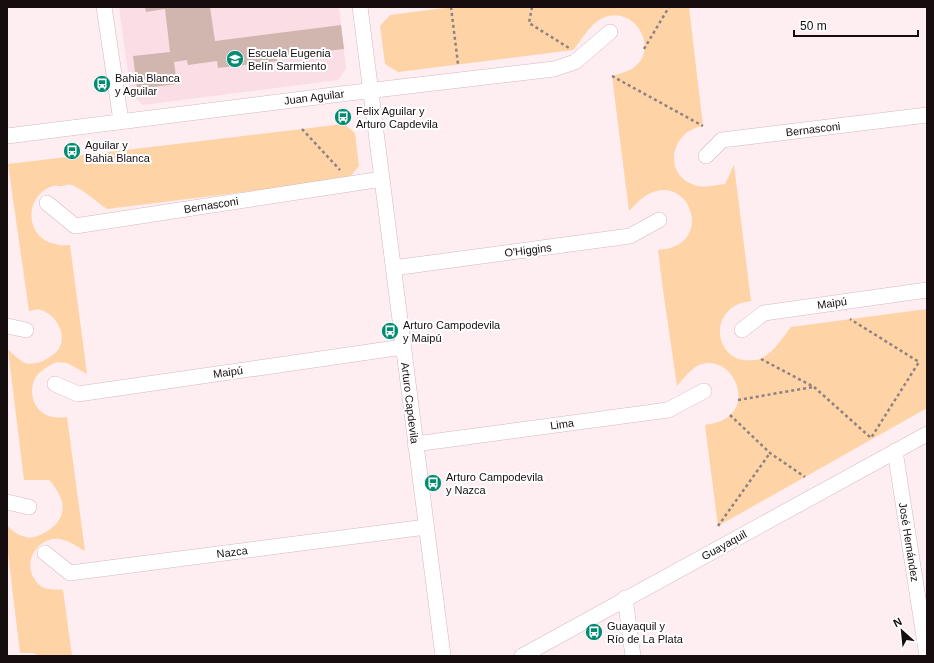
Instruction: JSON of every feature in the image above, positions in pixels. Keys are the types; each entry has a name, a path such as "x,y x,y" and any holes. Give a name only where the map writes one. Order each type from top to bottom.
{"street":[{"path":"104,7 121,121"},
{"name":"Arturo Capdevila","path":"360,7 443,656"},
{"name":"Juan Aguilar","path":"7,136 370,90 554,69 575,62 610,32"},
{"name":"Bernasconi","path":"706,156 722,140 927,116"},
{"name":"Bernasconi","path":"47,203 74,226 382,180"},
{"name":"O'Higgins","path":"393,268 630,236 659,220"},
{"name":"Maipú","path":"742,330 764,313 927,290"},
{"path":"7,326 26,330"},
{"name":"Maipú","path":"55,384 78,394 403,347"},
{"name":"Lima","path":"415,444 668,410 704,391"},
{"name":"Guayaquil","path":"522,656 625,598 927,434"},
{"name":"José Hernández","path":"895,451 927,654"},
{"path":"7,502 29,507"},
{"name":"Nazca","path":"45,553 70,573 426,527"},
{"path":"625,598 633,656"},
{"path":"921,656 927,654"}],"path":[{"path":"451,7 458,64"},
{"path":"532,7 529,23 573,50"},
{"path":"644,49 670,7"},
{"path":"612,76 703,126"},
{"path":"302,129 343,174"},
{"path":"761,359 814,387 871,438 919,362 850,319"},
{"path":"738,400 814,387"},
{"path":"730,415 770,453 806,477"},
{"path":"718,526 770,453"}],"shaded area":[{"name":"Escuela Eugenia Belín Sarmiento","path":"119,7 339,7 346,69 338,80 143,105 131,95"},
{"path":"452,7 689,7 703,126 692,130 683,136 677,145 674,155 675,165 679,174 686,181 704,187 725,184 734,165 751,301 736,305 727,312 722,321 720,331 721,340 725,349 732,356 742,360 758,360 770,352 778,344 791,327 927,309 927,408 718,526 705,425 721,421 732,413 738,403 738,392 735,382 729,372 720,366 709,363 694,368 677,386 658,250 671,248 685,239 691,229 692,218 689,206 682,197 672,191 659,190 645,196 629,211 612,76 632,69 641,60 645,50 644,39 640,30 632,21 622,16 611,16 595,23 573,50 398,72 385,64 380,26 390,15"},
{"path":"344,124 355,133 359,166 348,179 107,209 78,188 71,185 50,187 41,193 35,200 32,209 32,218 38,234 45,240 55,244 70,245 87,374 67,363 56,362 38,374 33,384 32,395 39,410 46,415 52,417 67,417 85,551 66,541 52,539 39,546 34,552 31,558 30,566 31,573 40,586 46,589 63,590 72,656 40,656 33,653 20,653 7,545 7,526 21,536 28,538 35,537 52,528 58,522 63,509 59,494 49,480 24,480 8,350 25,363 36,363 43,361 56,352 62,339 59,327 52,316 41,310 29,311 8,164"}],"building":[{"path":"145,7 210,7 215,41 341,25 344,49 276,57 277,61 218,68 217,61 188,65 187,60 174,62 177,84 137,89 133,56 170,52 165,9 146,12"}],"place":[{"name":"Escuela Eugenia Belín Sarmiento","path":"235,59"},
{"name":"Bahia Blanca y Aguilar","path":"102,84"},
{"name":"Felix Aguilar y Arturo Capdevila","path":"343,117"},
{"name":"Aguilar y Bahia Blanca","path":"72,151"},
{"name":"Arturo Campodevila y Maipú","path":"390,331"},
{"name":"Arturo Campodevila y Nazca","path":"433,483"},
{"name":"Guayaquil y Río de La Plata","path":"594,632"}]}
